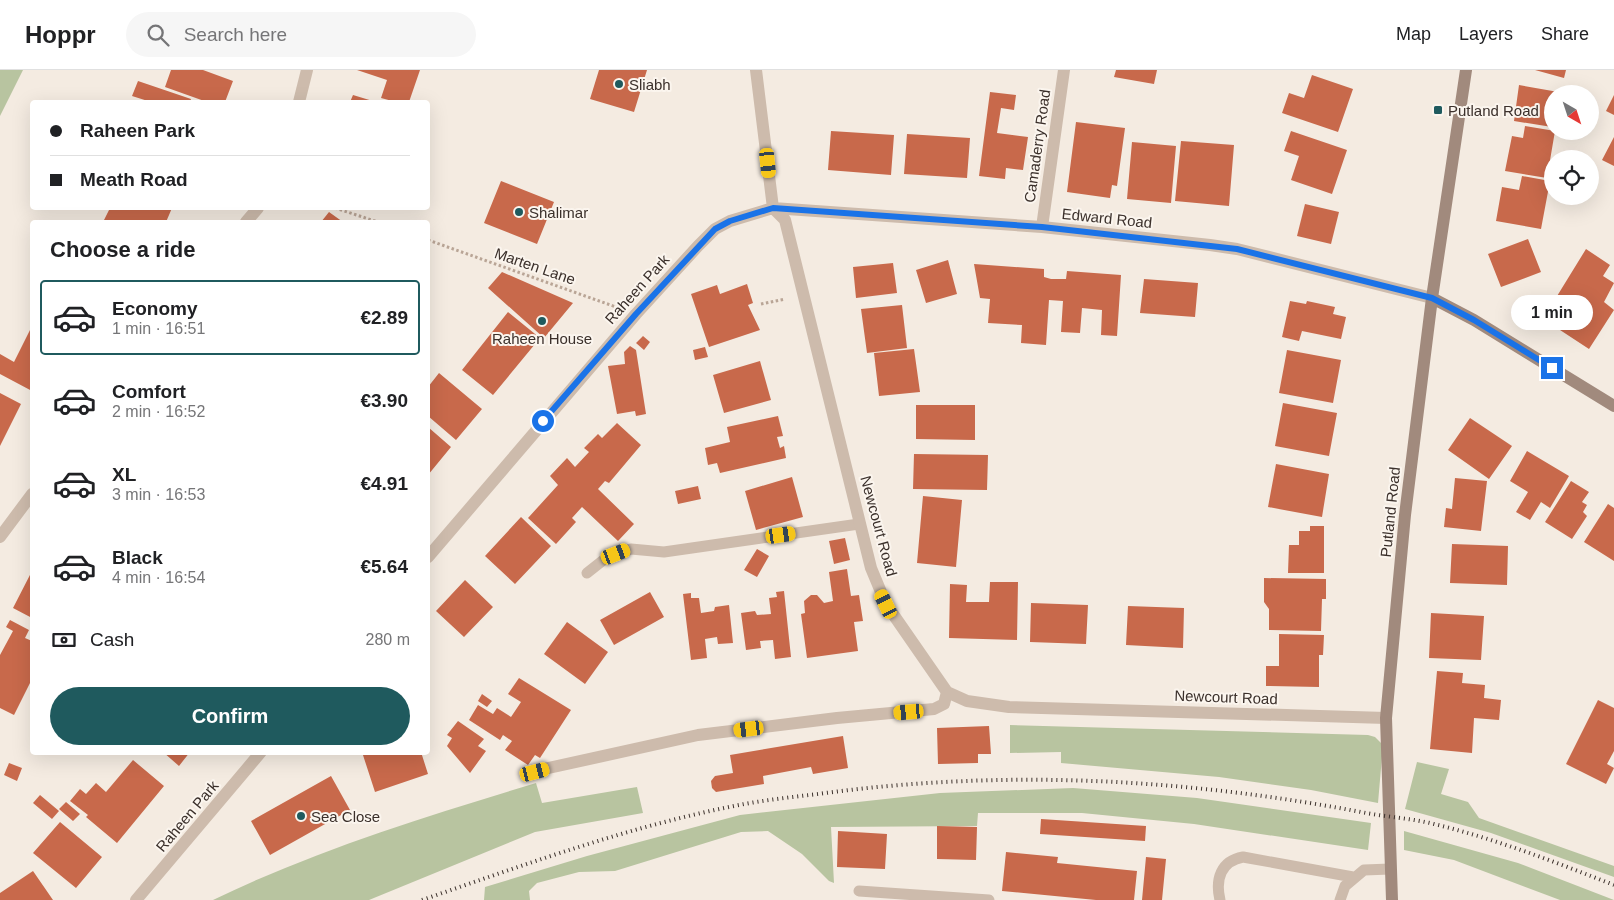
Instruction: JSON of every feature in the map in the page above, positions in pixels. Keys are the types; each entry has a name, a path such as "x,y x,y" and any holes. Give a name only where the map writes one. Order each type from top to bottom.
{"main road":[{"name":"Putland Road","path":"1392,900 1386,718 1405,515 1432,298 1466,70"},
{"path":"1432,298 1474,320 1614,406"}],"street":[{"path":"300,100 308,70"},
{"name":"Newcourt Road","path":"756,70 773,208 784,220 871,568 886,604 947,692 967,701 1009,707 1386,718"},
{"name":"Camaderry Road","path":"1042,227 1064,70"},
{"name":"Edward Road","path":"773,208 1042,227 1237,249 1432,298"},
{"name":"Raheen Park","path":"430,555 636,314 715,229 730,221 773,208"},
{"path":"248,220 256,210"},
{"path":"0,537 30,497"},
{"path":"535,772 698,735 838,718 934,710 944,704 947,692"},
{"name":"Raheen Park","path":"136,900 259,755"}],"lane":[{"path":"587,573 606,558 631,549 664,552 859,524"},
{"path":"1220,900 1218,890 1222,869 1232,859 1243,857 1353,877"},
{"path":"1340,900 1345,886 1353,877 1364,870 1390,869"},
{"path":"859,891 989,900"}],"path":[{"path":"341,210 372,220"},
{"name":"Marten Lane","path":"430,241 636,314"},
{"path":"761,304 802,295"}],"green space":[{"path":"0,70 23,70 0,116"},
{"path":"1010,725 1368,735 1375,737 1383,745 1378,803 1311,790 1219,777 1061,763 1061,752 1010,753"},
{"path":"1417,762 1449,769 1441,794 1468,802 1479,818 1614,866 1614,877 1491,833 1405,809"},
{"path":"536,783 542,803 637,787 643,813 535,832 369,900 213,900 292,865 372,835"},
{"path":"1073,788 1197,798 1371,823 1368,850 1194,824 1082,813 978,813 977,826 831,827 834,883 829,881 802,854 768,831 741,832 615,871 579,872 537,883 529,891 530,900 484,900 485,887 587,856 740,815 940,793"},
{"path":"1404,831 1518,863 1614,900 1560,900 1454,860 1404,850"}],"building":[{"path":"171,70 203,70 233,81 226,100 201,100 165,87"},
{"path":"357,70 420,70 410,100 381,98 387,80"},
{"name":"Sliabh","path":"599,70 647,70 634,112 590,99"},
{"path":"1116,70 1157,70 1154,84 1114,77"},
{"path":"1535,70 1566,70 1564,78"},
{"path":"1312,75 1353,89 1338,132 1282,113 1289,93 1304,98"},
{"path":"138,81 191,99 145,100 132,96"},
{"path":"1519,85 1544,89 1544,126 1514,121"},
{"path":"990,92 1016,95 1014,110 1001,108 997,133 1028,137 1023,170 1006,168 1005,179 979,176"},
{"path":"353,95 369,100 351,100"},
{"path":"1614,95 1614,115 1606,111"},
{"path":"1076,122 1125,128 1117,186 1112,185 1110,198 1067,192"},
{"path":"1525,126 1544,129 1544,140 1553,140 1552,150 1544,150 1544,178 1505,171 1512,136 1523,138"},
{"path":"831,131 894,135 891,175 828,170"},
{"path":"1291,131 1347,150 1332,194 1291,180 1299,156 1284,151"},
{"path":"907,134 970,138 967,178 904,174"},
{"path":"1614,137 1614,166 1602,160"},
{"path":"1181,141 1234,145 1229,206 1175,201"},
{"path":"1132,142 1176,146 1171,203 1127,199"},
{"path":"1522,176 1544,180 1546,205 1541,229 1496,221 1502,187 1519,190"},
{"name":"Shalimar","path":"501,181 554,202 537,244 484,223"},
{"path":"1305,204 1339,212 1331,244 1297,236"},
{"path":"109,210 171,210 167,220 104,220"},
{"path":"329,212 340,220 323,220"},
{"path":"1528,239 1541,272 1501,287 1488,254"},
{"path":"1586,249 1610,265 1603,276 1614,283 1604,302 1614,310 1589,349 1560,330 1572,312 1554,301"},
{"path":"948,260 957,294 926,303 916,270"},
{"path":"893,263 897,293 856,298 853,267"},
{"path":"974,264 1044,269 1044,277 1051,279 1066,279 1067,271 1121,275 1117,336 1101,335 1102,310 1082,308 1080,333 1061,332 1063,301 1049,300 1046,345 1021,343 1022,325 988,323 990,299 980,298"},
{"name":"Raheen House","path":"502,272 573,303 544,338 488,288"},
{"path":"1144,279 1198,283 1195,317 1140,313"},
{"path":"747,284 753,303 748,305 760,330 709,347 691,294 717,285 720,294"},
{"path":"1290,301 1306,304 1307,301 1335,307 1333,314 1346,317 1341,339 1302,331 1299,341 1282,337"},
{"path":"902,305 907,348 867,353 861,309"},
{"path":"508,312 540,338 493,395 462,370"},
{"path":"30,330 30,390 0,374 0,354 14,362"},
{"path":"643,336 650,342 644,350 636,343"},
{"path":"630,346 636,350 646,414 636,416 635,411 617,414 608,366 625,364 624,352"},
{"path":"705,347 708,357 695,360 693,350"},
{"path":"914,349 920,392 879,396 874,353"},
{"path":"1287,350 1341,360 1333,403 1279,393"},
{"path":"760,361 771,400 724,413 713,375"},
{"path":"439,373 482,409 456,440 430,418 430,384"},
{"path":"0,393 21,404 0,446"},
{"path":"1283,403 1337,413 1329,456 1275,446"},
{"path":"916,405 975,405 975,440 916,439"},
{"path":"778,416 783,436 777,437 780,448 784,446 786,458 720,473 717,463 708,465 705,448 730,442 727,427"},
{"path":"1470,418 1512,446 1489,479 1448,450"},
{"path":"617,423 641,445 609,483 605,481 598,489 634,524 618,541 582,507 572,518 576,522 556,544 528,518 558,485 550,476 567,458 575,467 589,452 584,448 598,434 602,438"},
{"path":"430,429 451,447 430,473"},
{"path":"1527,451 1569,476 1550,508 1541,502 1530,520 1516,512 1528,492 1510,481"},
{"path":"914,454 988,455 987,490 913,489"},
{"path":"1276,464 1329,474 1322,517 1268,507"},
{"path":"792,477 803,517 756,530 745,491"},
{"path":"1455,478 1487,481 1481,531 1444,527 1446,508 1452,509"},
{"path":"1571,481 1589,492 1582,502 1587,505 1583,512 1587,516 1572,539 1545,522"},
{"path":"698,486 701,499 678,504 675,491"},
{"path":"923,496 962,500 956,567 917,563"},
{"path":"1608,504 1614,508 1614,561 1584,542"},
{"path":"521,517 551,546 515,584 485,556"},
{"path":"1310,526 1324,526 1324,573 1288,573 1289,545 1299,545 1299,531 1310,531"},
{"path":"845,538 850,560 834,564 829,541"},
{"path":"1452,544 1508,546 1507,585 1450,583"},
{"path":"757,549 769,556 757,577 744,570"},
{"path":"847,569 851,596 859,595 863,621 854,622 858,651 807,658 801,614 805,613 804,601 811,595 817,595 824,603 833,601 829,572"},
{"path":"30,575 30,617 13,608"},
{"path":"1264,578 1326,579 1326,599 1322,599 1321,631 1269,630 1269,609 1264,602"},
{"path":"465,580 493,607 464,637 436,611"},
{"path":"990,582 1018,582 1017,640 949,638 950,584 967,585 966,602 989,602"},
{"path":"784,591 791,657 775,659 773,640 760,641 761,648 746,650 741,613 755,611 757,615 771,614 769,598 777,597 776,592"},
{"path":"650,592 664,617 614,645 600,620"},
{"path":"691,593 691,598 699,598 701,613 714,611 715,607 729,605 733,643 718,644 717,637 705,639 707,658 691,660 683,594"},
{"path":"1031,603 1088,605 1086,644 1030,642"},
{"path":"1128,606 1184,608 1183,648 1126,645"},
{"path":"1431,613 1484,616 1481,660 1429,658"},
{"path":"10,620 29,630 25,638 30,640 30,683 14,715 0,708 0,655 13,631 6,627"},
{"path":"567,622 608,652 585,684 544,654"},
{"path":"1279,634 1324,635 1323,655 1319,655 1319,687 1266,686 1266,666 1279,666"},
{"path":"1437,671 1463,673 1462,683 1485,685 1484,698 1501,700 1499,720 1474,718 1472,753 1430,749"},
{"path":"519,678 571,710 540,758 535,755 528,765 505,750 512,741 503,735 500,740 469,720 478,705 493,714 497,708 511,717 521,702 508,694"},
{"path":"482,694 492,701 487,707 478,701"},
{"path":"1598,700 1614,708 1614,751 1607,764 1614,768 1606,784 1566,764"},
{"path":"458,721 484,739 478,746 486,751 470,773 447,746 452,738 447,735"},
{"path":"989,726 991,754 978,754 978,763 938,764 937,728"},
{"path":"843,736 848,768 813,774 811,767 763,776 764,784 716,792 712,788 711,781 715,776 733,773 730,755"},
{"path":"166,755 188,755 179,766"},
{"path":"363,755 422,755 428,774 375,792"},
{"path":"133,760 164,786 117,843 86,817 88,815 70,801 80,789 86,794 96,783 106,792"},
{"path":"9,763 22,768 17,781 4,775"},
{"name":"Sea Close","path":"331,776 350,810 270,855 251,821"},
{"path":"40,795 59,811 52,819 33,803"},
{"path":"66,802 80,814 73,821 59,809"},
{"path":"1041,819 1146,826 1145,841 1040,834"},
{"path":"60,822 102,857 76,888 33,853"},
{"path":"937,826 977,827 976,860 937,859"},
{"path":"838,831 887,834 885,869 837,867"},
{"path":"1006,852 1058,857 1057,863 1137,871 1134,900 1096,900 1002,891"},
{"path":"1146,857 1166,859 1162,900 1142,900"},
{"path":"33,871 53,900 0,900 0,893"}],"railway":[{"path":"422,900 618,835 739,805 788,797 886,786 954,781 1022,780 1090,781 1226,791 1416,820 1503,844 1614,885"}],"place":[{"name":"Sliabh","path":"619,84"},
{"name":"Putland Road","path":"1438,110"},
{"name":"Shalimar","path":"519,212"},
{"name":"Raheen House","path":"542,321"},
{"name":"Sea Close","path":"301,816"}],"route":[{"path":"543,421 636,314 715,229 730,221 773,208 1042,227 1237,249 1432,298 1474,320 1552,368"}]}
